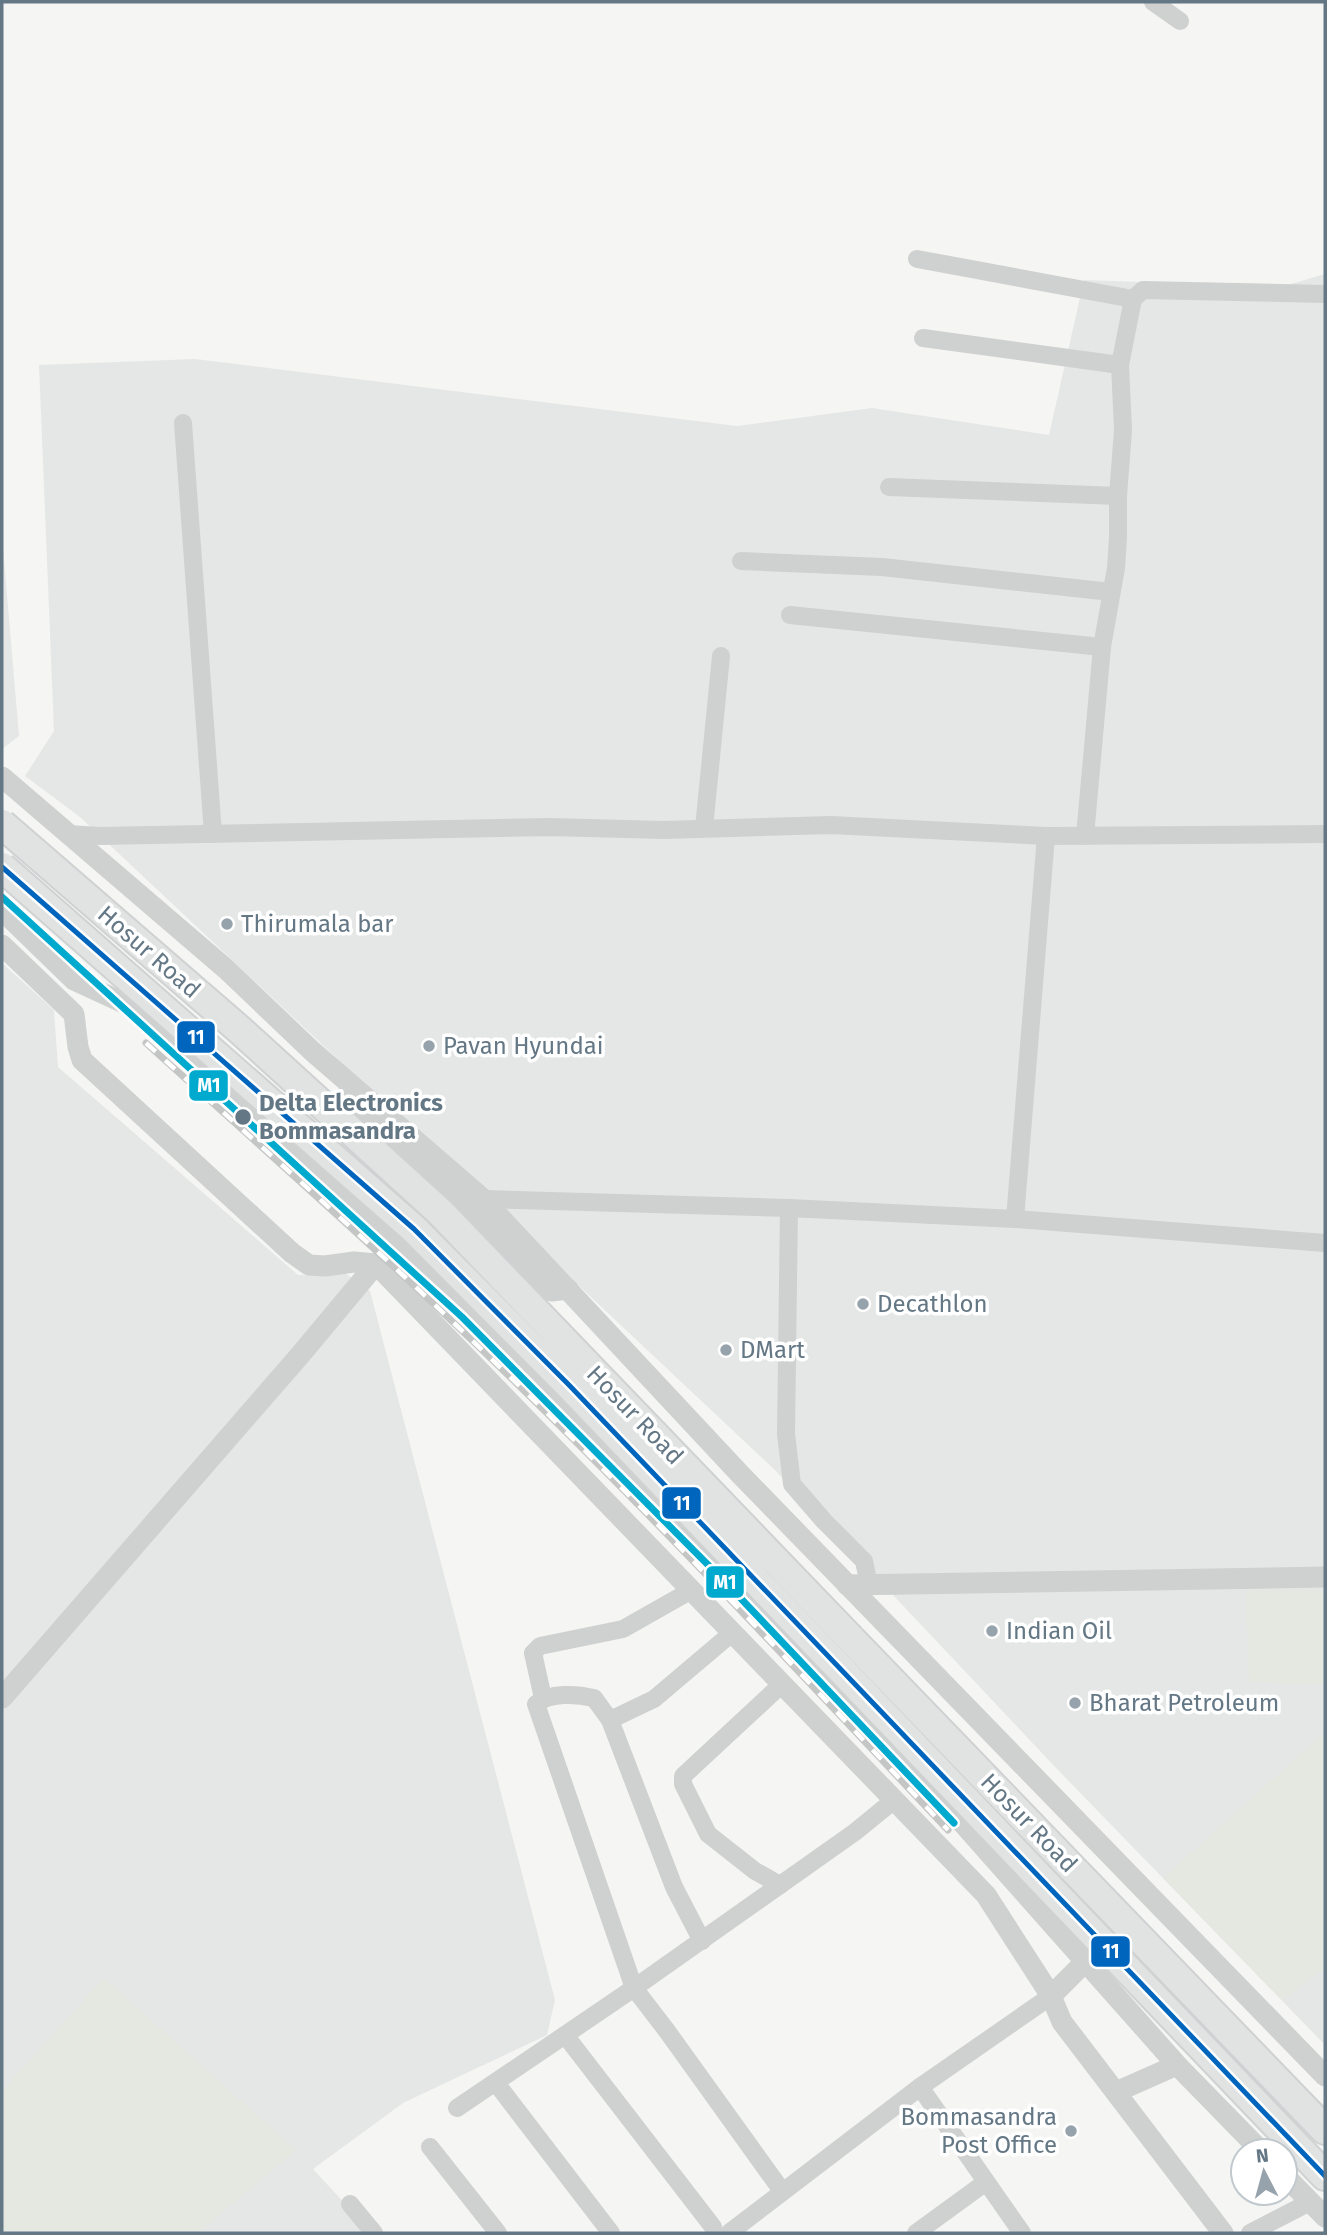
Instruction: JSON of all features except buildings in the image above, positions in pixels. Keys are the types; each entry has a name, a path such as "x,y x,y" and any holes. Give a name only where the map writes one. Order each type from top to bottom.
{"highway":[{"name":"Hosur Road","path":"2,824 251,1040 440,1212 1325,2130"},
{"name":"Hosur Road","path":"2,867 414,1229 569,1385 1325,2176"}],"street":[{"path":"1153,2 1180,21"},
{"path":"917,259 1133,299"},
{"path":"1085,836 1102,647 1116,568 1118,496 1124,430 1120,365 1133,299 1143,290 1325,294"},
{"path":"923,338 1120,365"},
{"path":"183,423 213,834"},
{"path":"889,486 1118,496"},
{"path":"741,561 882,567 1111,592"},
{"path":"790,615 1102,647"},
{"path":"704,828 721,656"},
{"path":"2,777 226,969 568,1289 739,1473 1325,2076"},
{"path":"67,834 101,836 550,827 831,825 1046,836 1325,834"},
{"path":"1015,1219 1046,836"},
{"path":"2,910 74,980 126,1004 309,1163 479,1317 928,1784 1177,2065 1247,2137"},
{"path":"2,946 74,1014 82,1060 292,1253 309,1265 354,1262 376,1264 986,1895 1051,1996 1062,2022 1223,2233"},
{"path":"475,1204 541,1289 568,1289"},
{"path":"2,1698 376,1264 399,1246 475,1204 789,1208 1015,1219 1325,1243"},
{"path":"789,1208 786,1434 792,1484 864,1561 869,1585"},
{"path":"479,1317 529,1275"},
{"path":"848,1585 1325,1577"},
{"path":"543,1698 533,1653 540,1646 623,1629 691,1591"},
{"path":"610,1720 654,1699 732,1633"},
{"path":"780,1885 755,1871 708,1834 683,1784 683,1776 782,1685"},
{"path":"702,1941 674,1887 610,1720 594,1698 582,1695 543,1698 536,1704 634,1988 782,2191"},
{"path":"457,2108 702,1941 855,1832 893,1801"},
{"path":"986,1895 1009,1876"},
{"path":"565,2035 721,2230 782,2191 920,2087 1051,1996 1085,1962"},
{"path":"1116,2092 1177,2065"},
{"path":"496,2083 611,2233"},
{"path":"920,2087 1022,2233"},
{"path":"430,2147 498,2233"},
{"path":"916,2233 986,2182"},
{"path":"1299,2191 1325,2217"},
{"path":"1250,2233 1310,2202"},
{"path":"350,2204 374,2233"}],"shaded area":[{"path":"1325,274 1325,2045 1058,1770 776,1471 80,817 25,776 54,731 39,365 195,359 737,426 872,408 1049,435 1084,280 1281,287"},
{"path":"2,536 19,736 2,749"},
{"path":"2,963 54,1010 58,1067 298,1275 345,1273 370,1291 555,2000 547,2035 403,2103 313,2169 372,2233 2,2233"},
{"path":"1246,1591 1325,1591 1325,1685 1249,1682"},
{"path":"1325,1732 1325,1968 1282,2000 1163,1878"},
{"path":"104,1978 296,2150 198,2233 2,2233 2,2091"}],"railway":[{"path":"146,1043 379,1253 519,1385 705,1574 948,1830"}],"transit line":[{"name":"11","path":"2,867 414,1229 569,1385 1325,2176"},
{"name":"M1","path":"2,897 462,1317 728,1585 954,1823"}],"place":[{"name":"Thirumala bar","path":"227,924"},
{"name":"Pavan Hyundai","path":"429,1046"},
{"name":"Delta Electronics Bommasandra","path":"243,1117"},
{"name":"Decathlon","path":"863,1304"},
{"name":"DMart","path":"726,1350"},
{"name":"Indian Oil","path":"992,1631"},
{"name":"Bharat Petroleum","path":"1075,1703"},
{"name":"Bommasandra Post Office","path":"1071,2131"}]}
